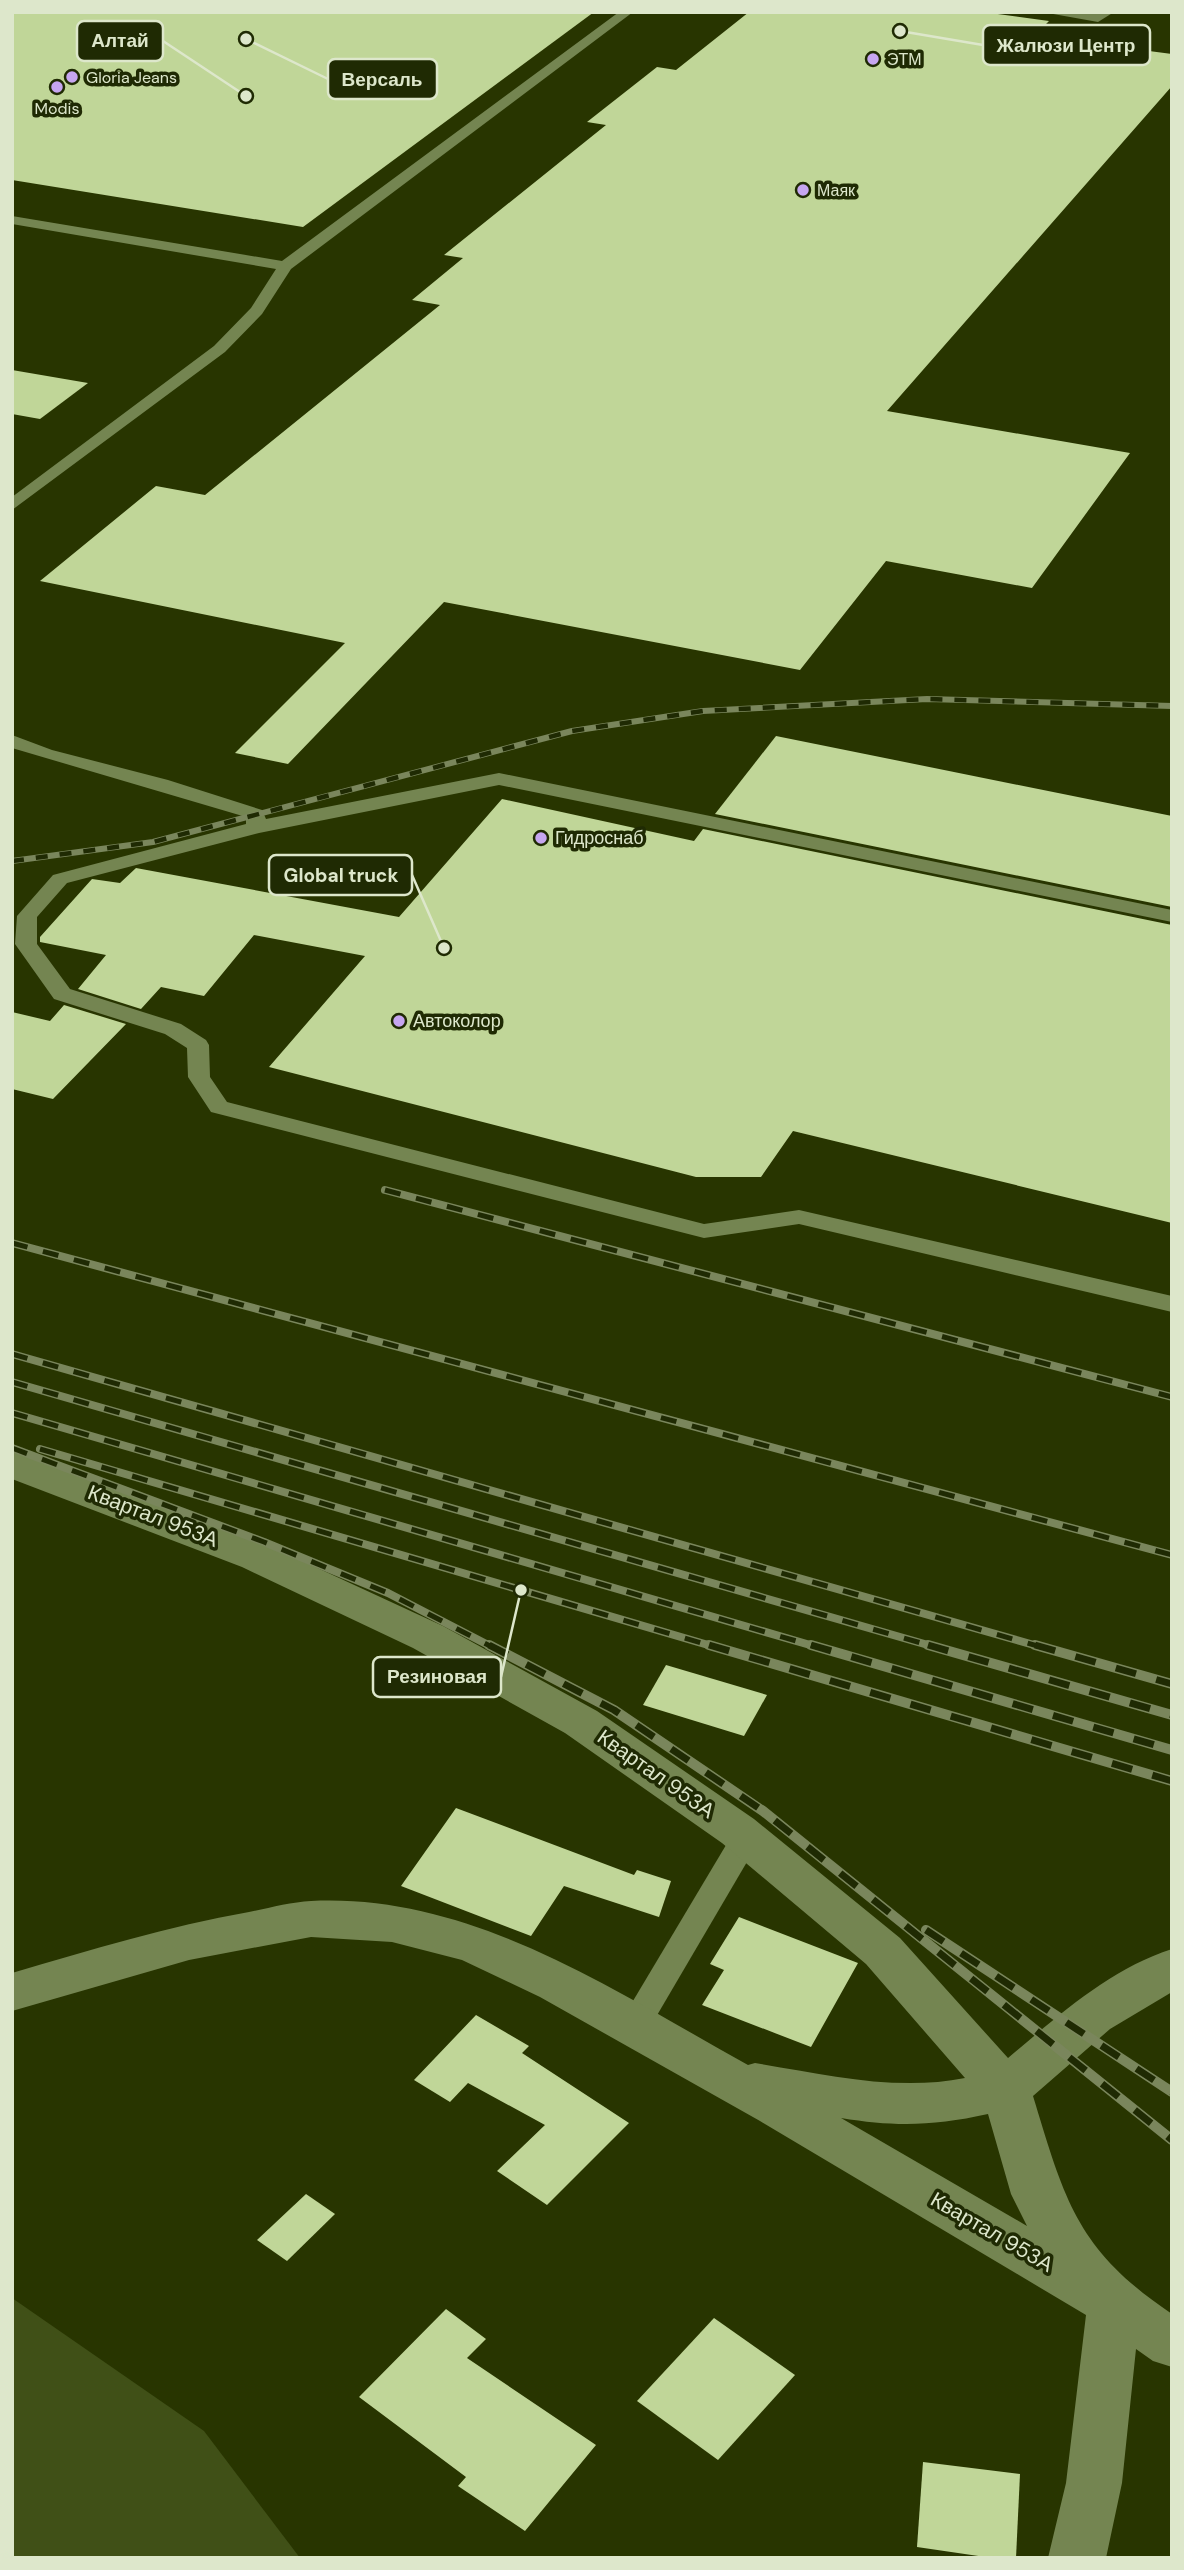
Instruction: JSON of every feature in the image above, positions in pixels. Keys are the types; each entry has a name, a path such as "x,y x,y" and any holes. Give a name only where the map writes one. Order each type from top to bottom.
{"street":[{"name":"Квартал 953А","path":"12,1465 47,1475 257,1557 428,1637 581,1722 746,1838 883,1951 1006,2090 1037,2194 1068,2253 1114,2304"},
{"name":"Квартал 953А","path":"12,1992 189,1941 311,1919 392,1924 474,1944 557,1983 635,2025 1114,2304 1172,2344"},
{"path":"729,2079 876,2103 939,2104 1006,2090 1093,2015 1172,1968"},
{"path":"1077,2558 1094,2483 1114,2304"}],"lane":[{"path":"12,505 208,359 254,314 276,284 285,266 627,12"},
{"path":"1048,12 1098,18 1108,12"},
{"path":"12,220 285,266"},
{"path":"12,741 45,754 161,784 256,814 257,827"},
{"path":"1172,916 499,779 257,827 108,864 60,879 27,916 26,944 62,994 173,1029 198,1045 199,1077 219,1107 704,1231 799,1217 1172,1304"},
{"path":"635,2025 746,1838"}],"green space":[{"path":"12,2298 204,2431 300,2558 12,2558"}],"building":[{"path":"12,12 594,12 303,227 12,180"},
{"path":"749,12 983,12 1049,21 1034,36 1172,54 1172,86 887,411 1130,453 1032,588 886,561 800,670 444,602 288,764 235,753 345,643 40,581 156,486 205,495 440,305 412,300 463,258 444,255 606,125 587,122 657,67 676,70"},
{"path":"12,370 88,383 40,419 12,414"},
{"path":"776,736 1172,816 1172,907 715,814"},
{"path":"502,799 694,841 703,829 1172,925 1172,1223 793,1131 761,1177 696,1177 269,1067 365,956 254,935 204,996 161,987 141,1009 78,989 106,955 40,942 40,937 92,879 120,883 136,868 399,917"},
{"path":"64,1005 126,1024 53,1099 12,1089 12,1012 50,1021"},
{"path":"666,1665 767,1695 744,1736 643,1705"},
{"path":"456,1808 634,1875 637,1870 671,1881 659,1917 564,1886 531,1936 401,1886"},
{"path":"739,1917 858,1963 811,2047 702,2005 724,1970 710,1964"},
{"path":"476,2015 529,2046 522,2053 629,2123 547,2205 497,2171 545,2125 468,2083 450,2102 414,2080"},
{"path":"306,2194 335,2214 287,2261 257,2240"},
{"path":"446,2309 486,2339 467,2358 596,2445 525,2531 458,2486 466,2477 359,2397"},
{"path":"714,2318 795,2375 718,2460 637,2401"},
{"path":"923,2462 1020,2474 1016,2558 992,2558 917,2547"}],"railway":[{"path":"12,861 153,842 572,731 703,711 927,699 1172,706"},
{"path":"385,1190 1172,1397"},
{"path":"12,1243 1172,1555"},
{"path":"12,1354 1041,1647"},
{"path":"12,1382 935,1647"},
{"path":"12,1413 817,1647"},
{"path":"12,1448 264,1542 388,1593 492,1647"},
{"path":"40,1449 715,1647"},
{"path":"489,1645 614,1710 763,1811 1172,2140"},
{"path":"709,1645 1172,1781"},
{"path":"811,1645 1172,1750"},
{"path":"928,1645 1172,1715"},
{"path":"1035,1645 1172,1684"},
{"path":"926,1930 1172,2092"}],"place":[{"name":"Жалюзи Центр","path":"900,31"},
{"name":"Версаль","path":"246,39"},
{"name":"ЭТМ","path":"873,59"},
{"name":"Gloria Jeans","path":"72,77"},
{"name":"Modis","path":"57,87"},
{"name":"Алтай","path":"246,96"},
{"name":"Маяк","path":"803,190"},
{"name":"Гидроснаб","path":"541,838"},
{"name":"Global truck","path":"444,948"},
{"name":"Автоколор","path":"399,1021"},
{"name":"Резиновая","path":"521,1590"}]}
